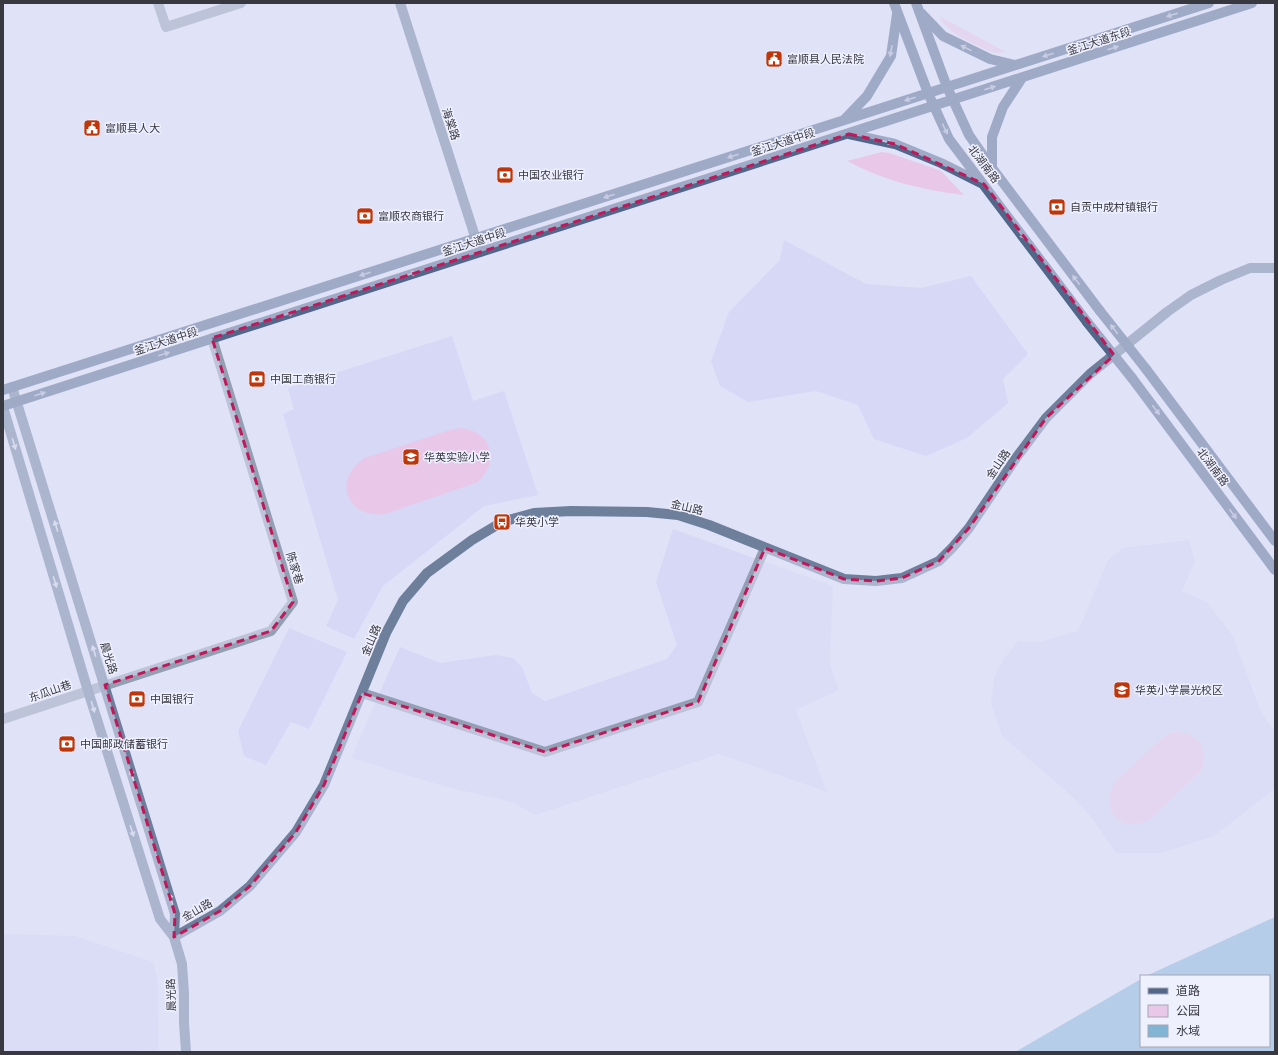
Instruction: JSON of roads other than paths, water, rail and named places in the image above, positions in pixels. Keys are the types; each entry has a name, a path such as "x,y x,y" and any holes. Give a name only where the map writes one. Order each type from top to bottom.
{"main road":[{"name":"釜江大道东段","path":"947,87 1209,3"},
{"name":"釜江大道东段","path":"953,100 1252,3"},
{"path":"917,7 943,36 990,60 1016,65"},
{"name":"北湖南路","path":"917,7 947,87 969,135 992,168 1275,541"},
{"path":"843,120 867,96 891,56 895,8"},
{"name":"北湖南路","path":"895,8 928,93 949,139 1087,322 1132,378 1275,570"},
{"path":"992,168 992,137 1003,107 1022,78"},
{"name":"釜江大道中段","path":"8,389 947,87"},
{"name":"釜江大道中段","path":"3,406 953,100"},
{"path":"849,134 895,144 941,163 984,184"}],"street":[{"path":"158,3 166,28 241,3"},
{"name":"海棠路","path":"400,3 480,252"},
{"name":"金山路","path":"174,937 220,911 250,886 296,832 324,785 386,633 403,601 427,573 472,540 502,522 534,513 571,511 647,512 678,515 709,525 844,579 876,581 902,578 939,561 969,528 1016,458 1046,418 1090,374 1167,312 1191,295 1250,268 1275,268"},
{"name":"陈家巷","path":"105,685 271,631 293,602 212,338"},
{"name":"晨光路","path":"8,389 17,401 175,914 174,937 182,964 186,1052"},
{"name":"晨光路","path":"3,406 88,691 160,919 174,937"},
{"path":"362,693 545,752 698,702 765,548"},
{"name":"东瓜山巷","path":"3,720 105,685"}],"water":[{"path":"1275,917 1275,1052 1015,1052 1140,980 1140,1047 1270,1047 1270,975 1148,975"}],"place":[{"name":"富顺县人民法院","path":"774,59"},
{"name":"富顺县人大","path":"92,128"},
{"name":"中国农业银行","path":"505,175"},
{"name":"自贡中成村镇银行","path":"1057,207"},
{"name":"富顺农商银行","path":"365,216"},
{"name":"中国工商银行","path":"257,379"},
{"name":"华英实验小学","path":"411,457"},
{"name":"华英小学","path":"502,522"},
{"name":"华英小学晨光校区","path":"1122,690"},
{"name":"中国银行","path":"137,699"},
{"name":"中国邮政储蓄银行","path":"67,744"}]}
